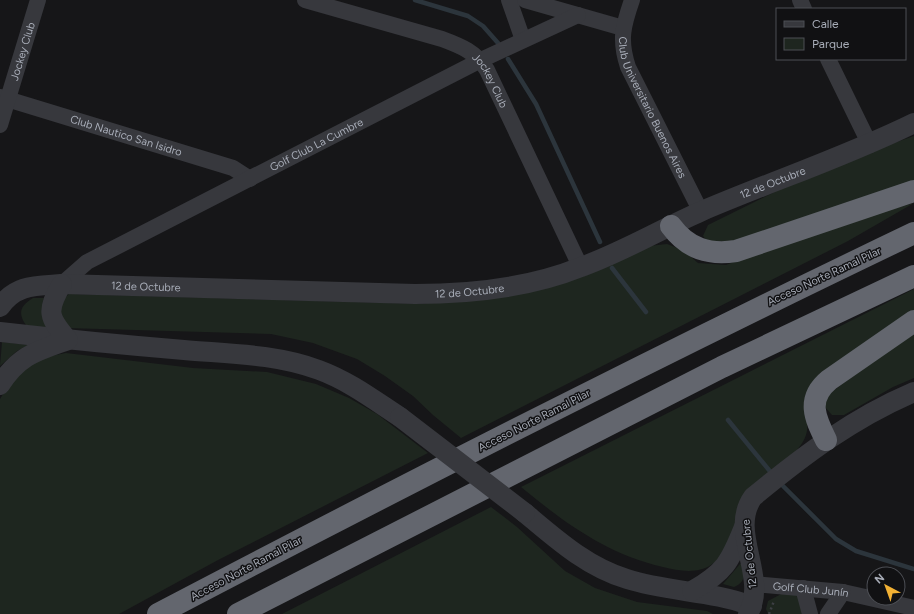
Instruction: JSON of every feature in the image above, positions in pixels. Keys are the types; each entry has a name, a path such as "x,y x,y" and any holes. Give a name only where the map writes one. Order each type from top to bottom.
{"highway":[{"path":"670,226 686,242 699,249 720,253 736,251 914,191"},
{"name":"Acceso Norte Ramal Pilar","path":"158,614 446,464 750,311 914,233"},
{"path":"238,614 722,367 914,276"},
{"path":"826,440 816,419 814,408 816,398 822,387 829,380 914,321"}],"street":[{"name":"Jockey Club","path":"0,125 4,98 38,0"},
{"name":"Jockey Club","path":"305,0 442,39 463,47 481,60 581,268"},
{"path":"509,0 523,40"},
{"path":"525,0 623,28"},
{"name":"Club Universitario Buenos Aires","path":"632,0 623,28 623,52 628,67 702,212"},
{"name":"Golf Club La Cumbre","path":"62,284 87,262 481,60 578,15"},
{"path":"828,60 870,145"},
{"name":"Club Nautico San Isidro","path":"4,98 233,168 250,179"},
{"name":"12 de Octubre","path":"0,307 8,296 18,290 62,284 448,294 509,287 581,268 702,212 870,145 914,123"},
{"path":"62,284 55,297 51,310 52,319 68,340"},
{"path":"0,332 68,340 244,354 299,364 337,377 358,388 400,417 525,513 561,544 604,570 627,579 650,585 720,596 757,611"},
{"path":"0,385 15,367 29,354 68,340"},
{"name":"12 de Octubre","path":"757,611 744,527 747,505 753,497 802,456 872,412 914,392"},
{"path":"692,591 713,579 726,566 734,553 744,527"},
{"name":"Golf Club Junín","path":"754,584 843,592 914,608"},
{"path":"803,588 810,614"},
{"path":"828,614 843,592"}],"path":[{"path":"757,611 775,597"}],"green space":[{"path":"914,136 914,184 748,242 707,241 703,236 708,225 827,166"},
{"path":"914,203 848,241 461,438 413,396 385,376 357,359 313,343 271,334 66,328 60,321 61,301 69,294 423,304 649,246 667,244 683,250 698,263 726,265 814,231"},
{"path":"914,289 914,311 805,405 807,430 803,441 749,511 720,557 706,568 694,571 675,570 643,561 605,546 571,525 521,487"},
{"path":"33,298 44,298 42,314 49,329 26,325 23,321 21,313 23,306"},
{"path":"914,331 914,378 893,387 844,415 832,415 824,406 829,394"},
{"path":"2,342 29,345 17,351 0,366"},
{"path":"66,353 193,368 267,372 316,384 349,398 377,414 428,453 218,560 119,614 0,614 0,399 20,372 34,362 43,358"},
{"path":"491,507 517,527 565,571 595,588 637,602 707,611 713,614 282,614"},
{"path":"740,564 743,564 744,572 741,583 734,587 723,584"},
{"path":"785,592 799,598 805,614 768,614 766,609 768,601"}],"waterway":[{"path":"415,0 468,16 483,26 498,43"},
{"path":"508,59 536,104 600,242"},
{"path":"612,268 646,312"},
{"path":"728,420 773,475"},
{"path":"779,482 836,539 856,551 914,569"}]}
